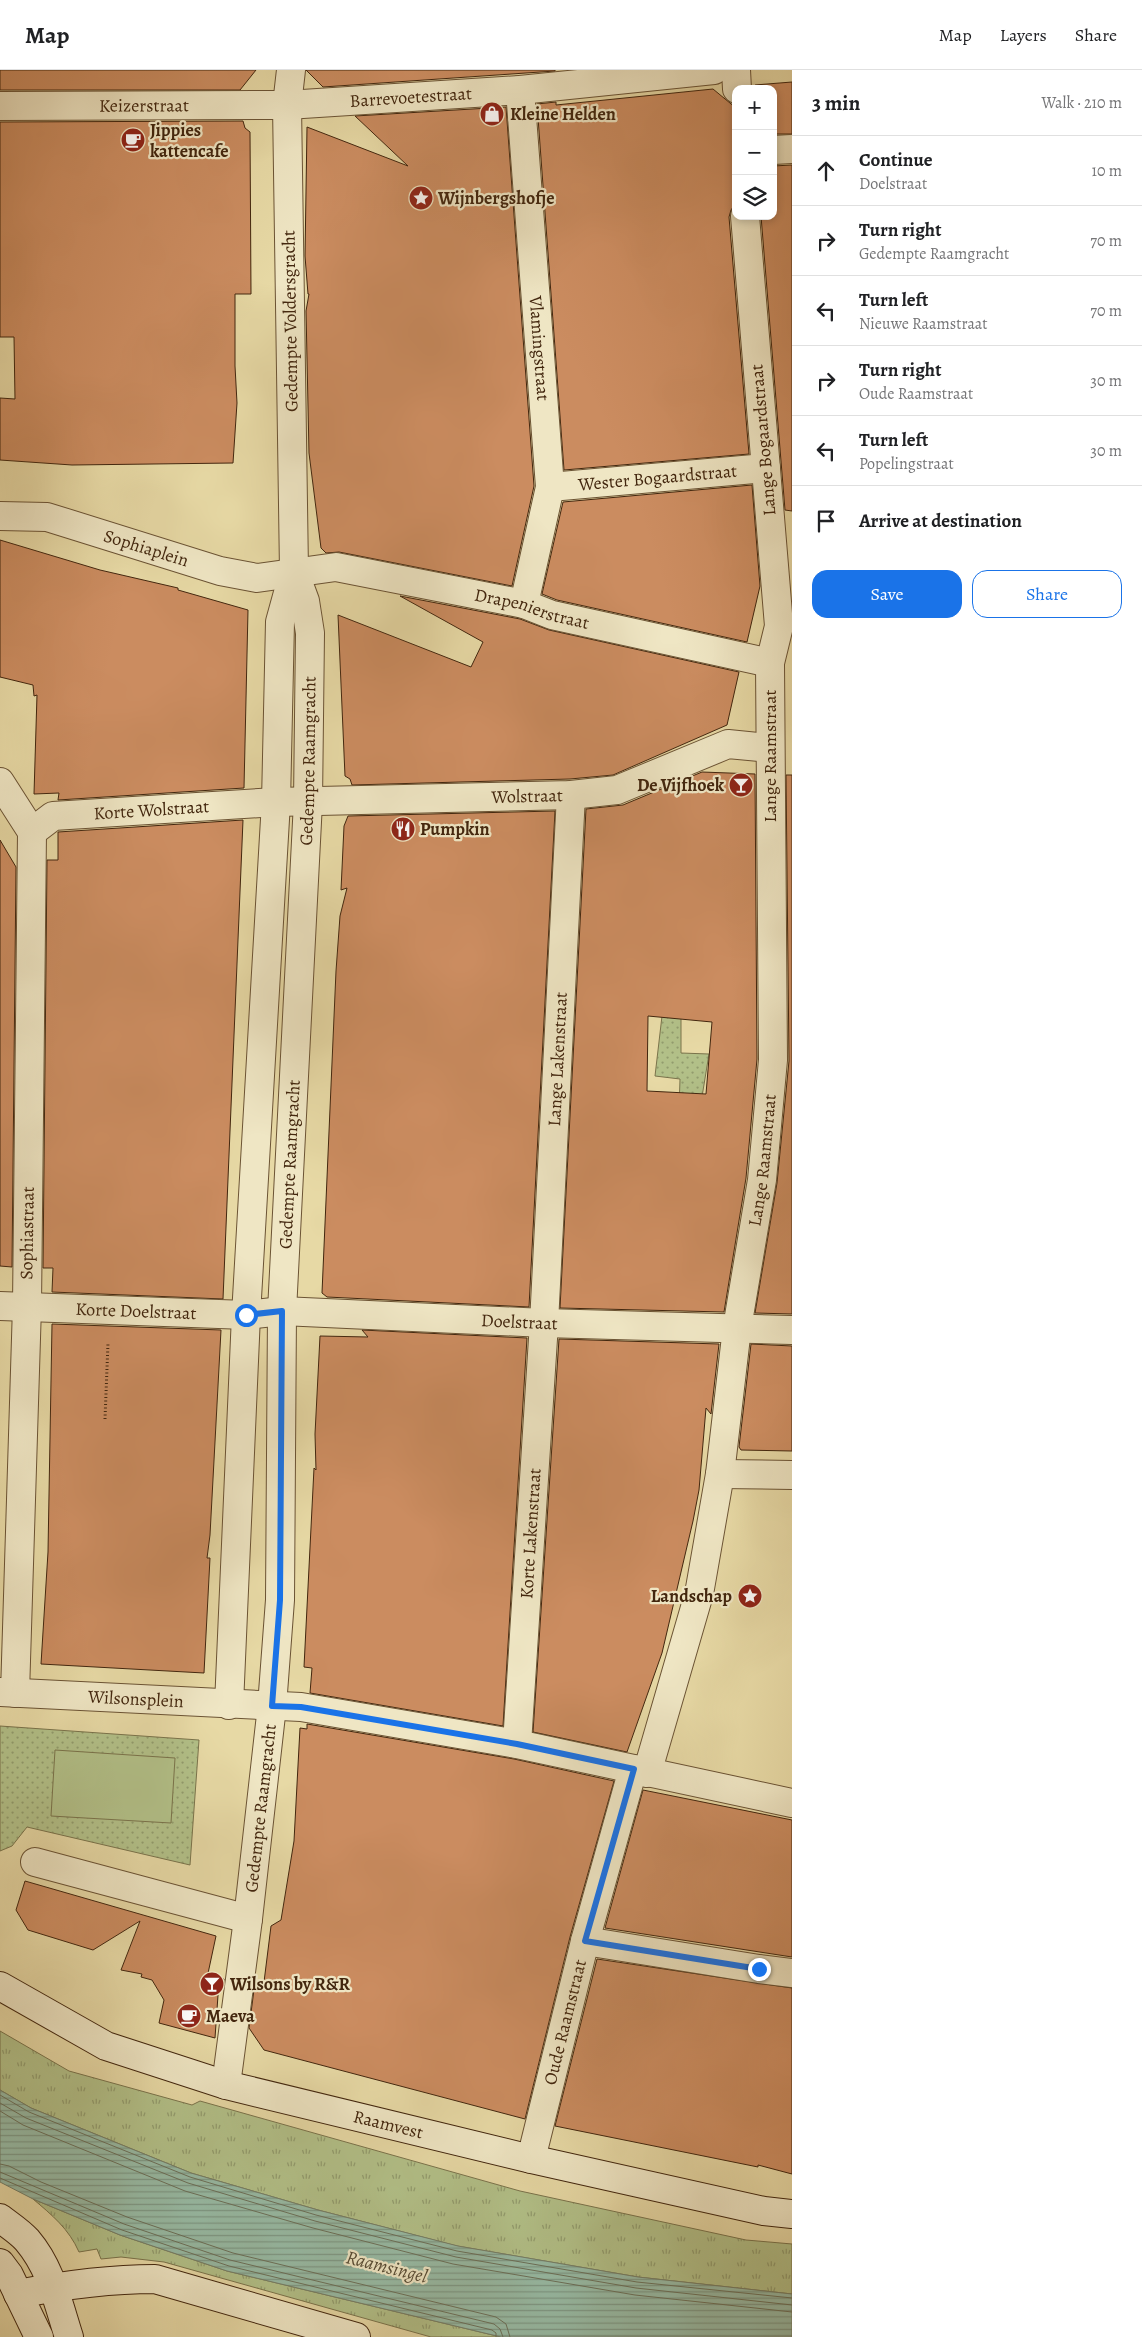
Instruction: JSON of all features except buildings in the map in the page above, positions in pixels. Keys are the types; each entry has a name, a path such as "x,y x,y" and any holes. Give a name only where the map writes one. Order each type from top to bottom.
{"street":[{"name":"Gedempte Voldersgracht","path":"291,70 287,105 294,571"},
{"name":"Barrevoetestraat","path":"287,105 520,90 714,70"},
{"path":"736,70 737,85"},
{"name":"Vlamingstraat","path":"520,90 550,487 524,604"},
{"name":"Keizerstraat","path":"0,106 287,105"},
{"path":"777,150 792,149"},
{"name":"Lange Bogaardstraat","path":"745,220 766,468 785,625 770,662"},
{"name":"Wester Bogaardstraat","path":"550,487 766,468"},
{"name":"Sophiaplein","path":"0,516 48,516 220,571 256,578 294,571"},
{"name":"Drapenierstraat","path":"294,571 336,567 524,604 552,615 770,662"},
{"name":"Gedempte Raamgracht","path":"226,2085 248,1919 272,1706 280,1600 282,1311 308,802 310,632 305,601 294,571"},
{"name":"Gedempte Raamgracht","path":"229,1705 246,1315 276,802 280,622 294,571"},
{"name":"Lange Raamstraat","path":"720,1474 738,1328 762,1180 773,1060 769,748 770,662"},
{"name":"Wolstraat","path":"276,802 571,795 617,790 728,744 769,748"},
{"path":"0,782 32,832"},
{"name":"Lange Lakenstraat","path":"544,1323 571,795"},
{"name":"Korte Wolstraat","path":"32,832 53,816 276,802"},
{"name":"Sophiastraat","path":"7,1692 13,1306 32,832"},
{"name":"Korte Doelstraat","path":"13,1306 246,1315"},
{"name":"Doelstraat","path":"246,1315 282,1311 544,1323 792,1330"},
{"name":"Korte Lakenstraat","path":"517,1744 544,1323"},
{"path":"720,1474 792,1475"},
{"name":"Oude Raamstraat","path":"531,2159 585,1941 699,1594 720,1474"},
{"name":"Wilsonsplein","path":"7,1692 229,1705 301,1707 517,1744 792,1803"},
{"path":"35,1862 248,1919"},
{"path":"585,1941 792,1973"},
{"name":"Raamvest","path":"0,1986 106,2046 226,2085 531,2159 764,2211 792,2214"},
{"path":"0,2218 26,2239 42,2259 69,2337"},
{"path":"0,2263 9,2274 39,2337"},
{"path":"18,2294 53,2287 122,2279 155,2279 356,2337"}],"path":[{"path":"105,1419 109,1310"}],"green space":[{"path":"681,1014 681,1053 709,1054 683,1213 679,1110 680,1079 655,1076 662,1016"},
{"path":"0,1726 199,1740 190,1865 27,1827 12,1846 0,1851"},
{"path":"55,1750 175,1758 171,1823 51,1816"},
{"path":"0,2031 69,2071 192,2105 200,2101 520,2191 746,2240 792,2244 792,2294 638,2277 457,2246 318,2210 191,2173 31,2108 0,2090"},
{"path":"33,2199 120,2235 227,2271 501,2337 431,2337 164,2262 121,2257 101,2259 97,2249 79,2252 65,2229"}],"water":[{"name":"Raamsingel","path":"0,2090 31,2108 191,2173 318,2210 458,2246 638,2277 792,2294 792,2337 501,2337 227,2271 120,2235 33,2199 0,2182"}],"place":[{"name":"Kleine Helden","path":"492,114"},
{"name":"Jippies kattencafe","path":"133,140"},
{"name":"Wijnbergshofje","path":"421,198"},
{"name":"De Vijfhoek","path":"741,785"},
{"name":"Pumpkin","path":"403,829"},
{"name":"Landschap","path":"750,1596"},
{"name":"Wilsons by R&R","path":"212,1984"},
{"name":"Maeva","path":"189,2016"}],"route":[{"path":"246,1315 282,1311 280,1600 272,1706 301,1707 517,1744 634,1769 585,1941 759,1969"}]}
